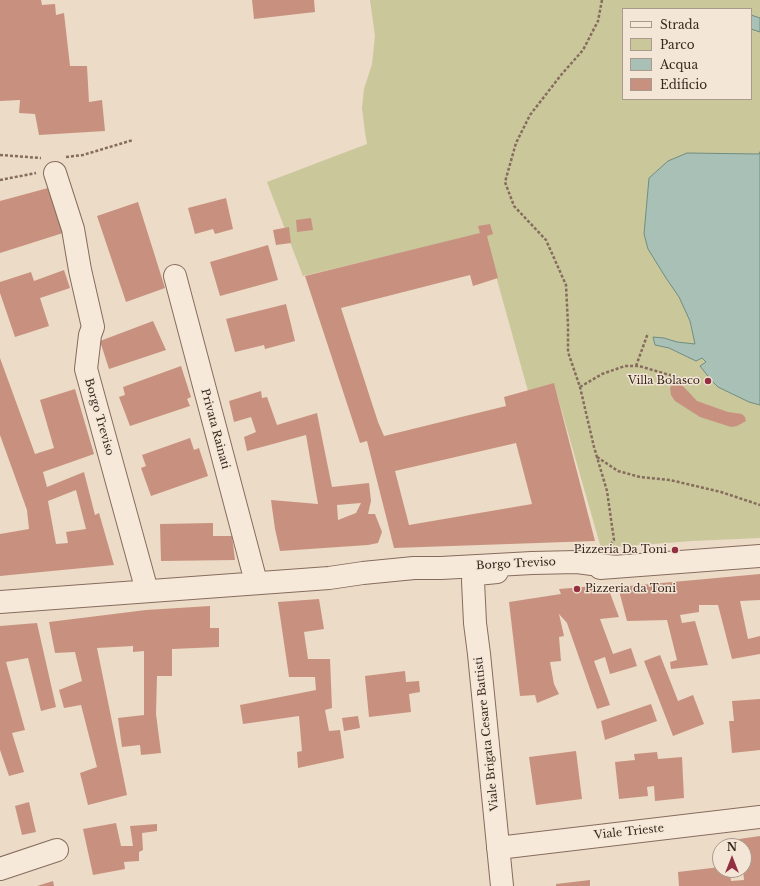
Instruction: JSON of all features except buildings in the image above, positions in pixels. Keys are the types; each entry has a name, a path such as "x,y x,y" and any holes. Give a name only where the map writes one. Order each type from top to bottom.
{"street":[{"name":"Borgo Treviso","path":"54,163 73,229 80,270 93,326 90,335 86,369 147,591"},
{"name":"Privata Rainati","path":"175,276 256,582"},
{"name":"Borgo Treviso","path":"329,578 379,582 473,581 578,574 615,567 760,556"},
{"name":"Borgo Treviso","path":"0,602 256,582 329,578 392,570 570,562 615,567"},
{"name":"Borgo Treviso","path":"441,568 449,574 468,575 473,581"},
{"name":"Viale Brigata Cesare Battisti","path":"473,581 475,623 502,886"},
{"name":"Viale Trieste","path":"498,848 760,817"},
{"path":"0,869 57,850"}],"path":[{"path":"602,0 598,20 583,50 561,75 530,115 516,143 505,182 514,206 546,240 566,285 568,352 580,387 606,491 614,540 609,547"},
{"path":"0,155 54,163 133,140"},
{"path":"0,180 52,170 54,163"},
{"path":"636,366 648,333"},
{"path":"580,387 602,374 625,366 636,366 673,376 676,384"},
{"path":"597,458 618,471 640,477 670,480 720,492 760,505"}],"green space":[{"path":"370,0 760,0 760,538 692,541 601,548 554,384 528,391 484,233 303,276 267,182 367,144 362,108 364,89 372,64 375,36"}],"water":[{"path":"752,15 760,18 760,32 752,29"},
{"path":"760,152 760,405 749,402 718,387 700,366 706,362 702,358 696,361 669,348 655,345 653,337 695,344 690,321 679,297 648,249 644,234 649,178 668,161 687,153 759,154"}],"place":[{"name":"Villa Bolasco","path":"708,381"},
{"name":"Pizzeria Da Toni","path":"675,550"},
{"name":"Pizzeria da Toni","path":"577,589"}]}
